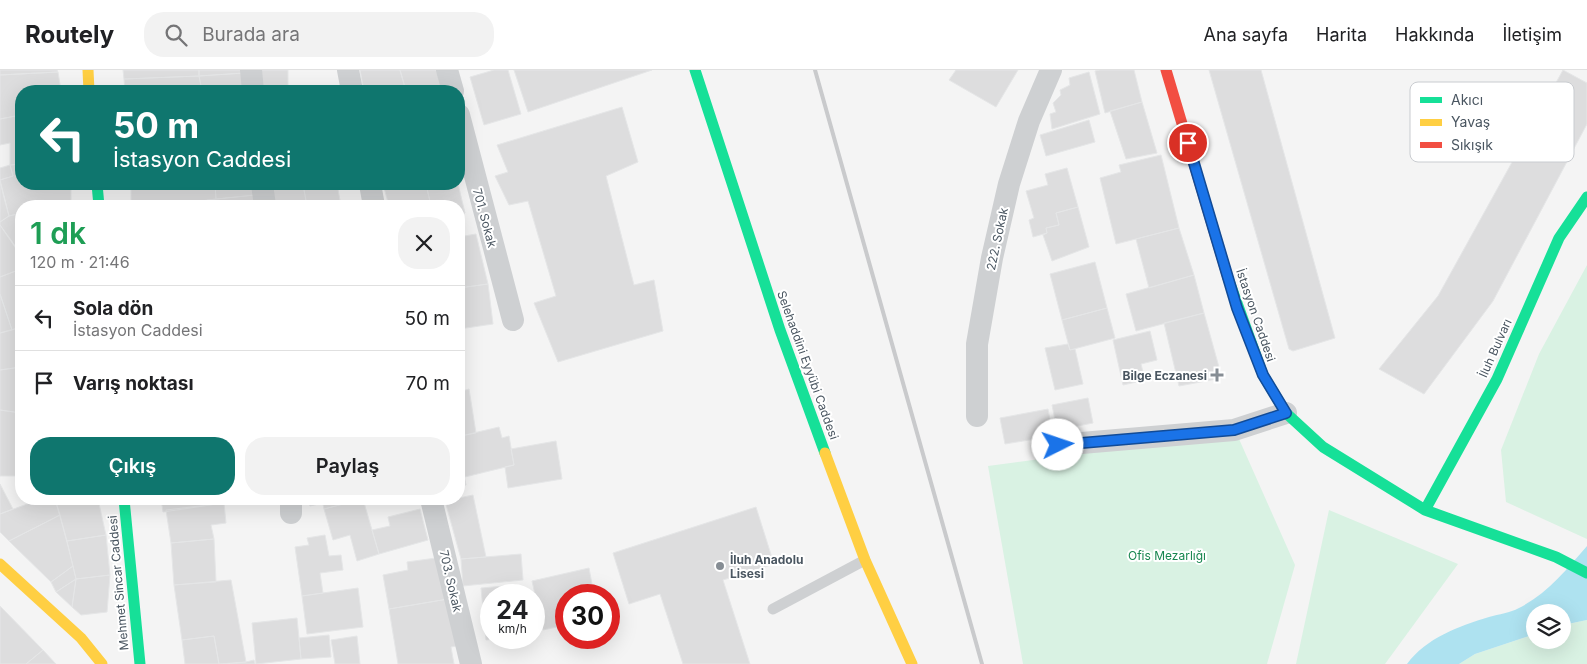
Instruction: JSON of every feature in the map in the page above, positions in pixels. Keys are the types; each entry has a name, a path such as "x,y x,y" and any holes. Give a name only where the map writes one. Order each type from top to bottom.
{"street":[{"path":"88,70 89,85"},
{"path":"251,70 252,85"},
{"path":"348,70 351,85"},
{"path":"447,70 451,85"},
{"name":"Selehaddini Eyyübi Caddesi","path":"695,70 780,330 865,560 912,664"},
{"name":"222. Sokak","path":"977,416 977,344 992,258 1009,184 1029,121 1051,70"},
{"name":"İstasyon Caddesi","path":"1166,70 1237,308 1263,375 1286,413 1323,447 1425,510 1556,557 1587,573"},
{"name":"701. Sokak","path":"465,138 513,320"},
{"name":"İluh Bulvarı","path":"1425,510 1497,379 1559,238 1587,197"},
{"path":"1058,445 1234,430 1286,413"},
{"name":"Mehmet Sincar Caddesi","path":"125,505 140,664"},
{"name":"703. Sokak","path":"432,505 471,664"},
{"path":"0,564 82,638 102,664"}],"lane":[{"path":"772,609 865,560"}],"green space":[{"path":"1587,265 1587,539 1506,502 1501,450 1539,354"},
{"name":"Ofis Mezarlığı","path":"1239,439 1295,565 1267,664 1023,664 988,466 1094,452"},
{"path":"1329,510 1458,564 1385,664 1296,664"},
{"path":"1587,620 1587,664 1459,664 1475,654 1526,637 1526,649 1571,649 1571,623"}],"water":[{"path":"1587,546 1587,620 1571,623 1571,604 1526,604 1526,637 1475,654 1459,664 1407,664 1424,647 1444,634 1489,617 1512,611 1529,602 1556,581"}],"building":[{"path":"0,70 57,70 58,72 0,75"},
{"path":"123,70 199,70 199,76 124,79"},
{"path":"199,70 244,70 244,73 199,76"},
{"path":"260,70 288,70 288,85 261,85"},
{"path":"360,70 400,70 404,85 363,85"},
{"path":"400,70 436,70 441,85 404,85"},
{"path":"494,70 508,70 521,114 484,125 470,77"},
{"path":"514,70 652,70 528,112"},
{"path":"956,70 1018,70 996,107 949,80"},
{"path":"1134,70 1142,102 1105,113 1095,71"},
{"path":"1209,70 1261,70 1335,338 1293,351 1289,349"},
{"path":"1563,70 1587,83 1587,124 1574,148 1574,82 1556,82"},
{"path":"58,72 60,85 15,85 15,116 0,119 0,75"},
{"path":"1089,72 1100,114 1052,129 1050,114 1056,112 1053,103 1061,95 1060,90 1070,85 1069,78"},
{"path":"244,73 245,85 201,85 199,76"},
{"path":"199,76 201,85 124,85 124,79"},
{"path":"1142,102 1157,153 1126,159 1110,111"},
{"path":"622,107 638,162 606,176 634,285 654,280 663,331 558,362 534,303 556,296 528,201 509,205 495,176 508,172 497,145"},
{"path":"15,116 15,165 10,165 10,143 0,145 0,119"},
{"path":"1089,120 1095,142 1046,156 1040,135"},
{"path":"1161,155 1179,228 1116,244 1100,178 1121,172 1119,165"},
{"path":"1512,162 1567,162 1493,301 1424,394 1379,369 1438,296"},
{"path":"10,165 15,165 15,190 71,190 71,200 15,200 15,214 9,216 0,180 13,176"},
{"path":"10,165 13,176 0,180 0,168"},
{"path":"1067,168 1078,207 1056,213 1059,225 1046,228 1047,233 1033,237 1029,220 1034,218 1026,191 1048,185 1045,174"},
{"path":"0,182 9,216 0,222"},
{"path":"131,190 215,190 216,199 208,200 131,200"},
{"path":"215,190 254,190 255,195 216,199"},
{"path":"268,190 304,190 306,200 271,200"},
{"path":"304,190 338,190 340,200 306,200"},
{"path":"385,190 427,190 430,200 387,200"},
{"path":"427,190 459,190 462,200 430,200"},
{"path":"255,195 255,200 207,200"},
{"path":"1078,207 1089,247 1052,261 1043,235 1047,233 1046,228 1059,225 1056,213"},
{"path":"15,214 15,246 0,225 0,222"},
{"path":"0,225 15,247 15,271 0,277"},
{"path":"1179,228 1194,275 1149,288 1136,239"},
{"path":"476,234 488,284 465,287 465,236"},
{"path":"1095,262 1107,308 1062,320 1050,274"},
{"path":"15,271 15,329 12,330 0,294 0,277"},
{"path":"1194,275 1204,313 1136,331 1126,294"},
{"path":"488,284 493,324 465,328 465,287"},
{"path":"0,294 12,330 0,333"},
{"path":"1107,308 1115,338 1070,350 1062,320"},
{"path":"1204,313 1222,378 1179,386 1164,323"},
{"path":"15,329 15,368 0,370 0,333"},
{"path":"1150,331 1157,360 1141,364 1145,380 1123,385 1113,340"},
{"path":"1068,344 1070,350 1075,349 1083,384 1055,390 1045,348"},
{"path":"15,368 15,412 0,410 0,370"},
{"path":"469,389 476,433 465,435 465,390"},
{"path":"1088,398 1093,423 1057,430 1052,405"},
{"path":"1048,409 1053,436 1005,444 1000,418"},
{"path":"0,410 15,412 15,476 0,476"},
{"path":"499,427 502,438 509,436 514,465 465,477 465,435"},
{"path":"556,441 562,479 508,488 505,467 514,465 511,449"},
{"path":"0,484 13,509 0,514"},
{"path":"473,495 486,557 461,559 446,505 465,505 465,497"},
{"path":"25,505 57,505 60,515 9,541 0,532 0,514"},
{"path":"57,505 99,505 106,535 67,541"},
{"path":"162,505 210,505 163,512"},
{"path":"224,505 226,523 211,525 214,539 171,543 166,510"},
{"path":"323,505 339,505 324,509"},
{"path":"340,505 365,505 379,554 357,561 350,535 333,540 324,509"},
{"path":"756,507 774,564 723,580 750,664 683,664 660,594 629,604 613,553"},
{"path":"420,509 428,540 379,554 372,530 390,526 388,517"},
{"path":"60,515 73,566 51,582 9,541"},
{"path":"106,535 110,575 76,579 67,541"},
{"path":"325,535 329,556 341,555 343,570 320,573 323,593 302,596 295,547 309,545 307,538"},
{"path":"214,539 216,582 174,585 171,543"},
{"path":"521,554 523,580 463,586 461,559"},
{"path":"436,558 448,599 389,609 383,575 408,570 407,562"},
{"path":"73,566 76,579 56,592 51,582"},
{"path":"589,568 592,584 555,584 555,627 545,630 545,584 533,584 532,581"},
{"path":"110,575 107,612 81,615 72,607 76,579"},
{"path":"76,579 72,607 56,592"},
{"path":"231,580 246,662 219,664 214,636 182,640 174,585"},
{"path":"358,588 363,627 307,634 302,596"},
{"path":"448,599 462,645 451,647 454,664 398,664 389,609"},
{"path":"0,606 43,650 26,664 0,664"},
{"path":"297,618 301,659 256,664 252,623"},
{"path":"329,635 331,657 301,659 299,638"},
{"path":"214,636 219,664 185,664 182,640"},
{"path":"357,636 360,664 335,664 331,640"},
{"path":"43,650 56,664 26,664"},
{"path":"254,660 255,664 230,664 246,662"}],"railway":[{"path":"815,70 982,664"}],"traffic: fast":[{"path":"695,70 780,330 825,453"},
{"path":"98,190 98,200"},
{"path":"1425,510 1497,379 1559,238 1587,197"},
{"path":"1228,278 1263,375 1286,413 1323,447 1425,510 1556,557 1587,573"},
{"path":"125,505 140,664"}],"traffic: slow":[{"path":"88,70 89,85"},
{"path":"825,453 865,560 912,664"},
{"path":"0,564 81,638 102,664"}],"traffic: jam":[{"path":"1166,70 1228,278"}],"place":[{"name":"Bilge Eczanesi","path":"1217,375"},
{"name":"İluh Anadolu Lisesi","path":"720,566"}],"route":[{"path":"1058,445 1234,430 1286,413 1263,375 1237,308 1188,143"}]}
